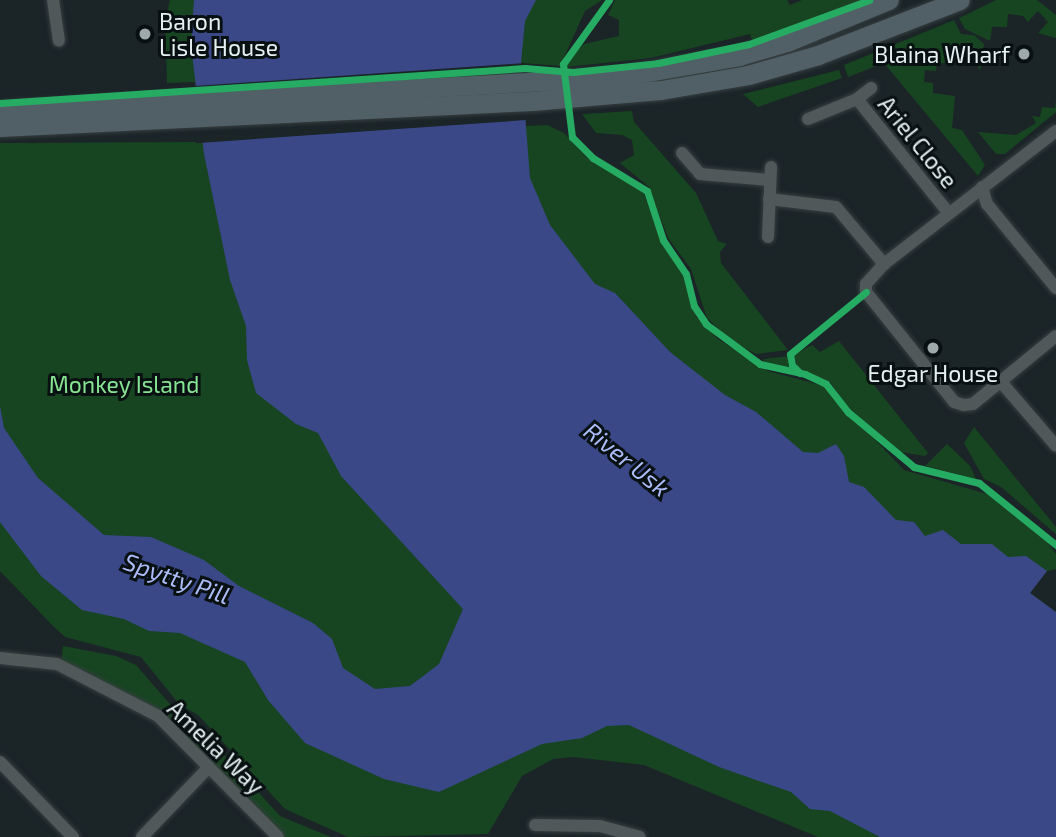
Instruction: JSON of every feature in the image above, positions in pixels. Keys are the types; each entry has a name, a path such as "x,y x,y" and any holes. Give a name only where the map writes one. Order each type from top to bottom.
{"main road":[{"path":"660,81 786,42 888,0"},
{"path":"3,119 530,93 748,75 818,55 960,0"}],"street":[{"path":"53,0 59,41"},
{"name":"Ariel Close","path":"808,119 857,99 871,88"},
{"name":"Ariel Close","path":"857,99 947,211"},
{"path":"1056,131 947,211 884,264 866,284 866,292 954,402 973,404 1056,336"},
{"path":"682,153 700,174 770,180"},
{"path":"768,237 771,167"},
{"path":"982,187 987,204 1056,288"},
{"path":"769,199 836,207 884,264"},
{"path":"1001,382 1056,446"},
{"name":"Amelia Way","path":"0,658 57,664 124,696 158,716 278,837"},
{"path":"0,762 73,837"},
{"path":"142,837 208,768"},
{"path":"535,825 600,826 634,836"}],"green space":[{"name":"Monkey Island","path":"170,0 332,0 510,683 1016,837 818,837 644,765 573,757 553,759 522,776 488,834 348,837 285,809 198,715 179,704 141,657 65,637 53,626 0,571 0,143 202,142 195,82 167,83 165,21"},
{"path":"487,0 602,0 585,11 560,66 522,63 526,126 547,125 564,133 586,157 643,191 661,241 684,275 696,316 718,339 768,371 824,386 904,470 987,494 1048,543 1056,554 1056,569 1047,571 1030,593 1056,612 582,351 476,57"},
{"path":"615,0 787,0 790,5 802,0 864,0 760,39 752,40 750,34 651,58 566,67 571,56 584,44 619,36 619,20 608,15"},
{"path":"996,0 1037,0 1056,15 1056,38 1038,33 1048,22 1038,11 1028,22 1023,16 1008,14 1007,27 992,27 990,41 965,29 959,18"},
{"path":"954,20 961,34 974,35 984,44 980,71 977,64 937,63 936,71 925,70 924,82 933,83 933,93 955,96 952,128 962,130 985,165 978,176 884,63 848,77 844,65"},
{"path":"839,70 842,78 758,107 743,94"},
{"path":"1056,100 1056,112 1005,154 996,154 978,132 1016,135 1036,123 1032,116 1040,117 1042,107 1055,108"},
{"path":"632,111 634,122 696,193 718,241 727,244 720,252 721,263 788,350 756,354 734,343 707,318 691,269 668,238 649,187 620,163 634,155 632,140 622,135 596,133 582,114"},
{"path":"839,341 928,453 925,456 900,452 848,407 830,382 798,368 794,356 799,352 812,345 820,352"},
{"path":"789,356 794,371 764,362 764,359"},
{"path":"974,427 1056,527 1056,534 1001,487 984,479 964,443"},
{"path":"947,444 970,466 976,479 925,466"},
{"path":"63,646 116,656 136,665 175,710 170,720 61,662"},
{"path":"180,714 207,737 205,757 175,724"},
{"path":"216,746 280,816 331,837 283,837 211,763"}],"water":[{"path":"194,0 536,0 525,21 521,63 530,178 550,225 595,284 615,293 670,352 725,395 756,412 803,452 818,453 836,444 844,456 849,482 864,487 896,520 914,522 925,536 943,530 961,544 992,544 1008,557 1026,556 1047,571 1030,593 1056,612 1056,837 880,837 830,811 810,809 791,792 719,767 629,725 607,726 582,738 542,744 439,792 384,779 305,743 268,700 245,662 180,633 149,631 124,619 82,610 41,576 0,522 0,406 4,428 38,478 104,535 151,537 204,560 239,586 313,623 332,639 343,668 375,689 410,686 439,664 463,609 341,476 318,433 296,424 256,393 247,360 246,326 230,280 204,154 191,45"}],"pier":[{"path":"525,63 529,120 196,143 192,86"}],"cycle path":[{"path":"609,0 563,64 572,137 593,158 647,191 663,240 686,274 694,306 706,324 760,364 805,374 826,384 848,412 914,467 979,483 1056,545"},
{"path":"0,103 525,68 573,72 658,63 749,44 869,0"},
{"path":"800,373 792,365 790,354 866,292"}],"place":[{"name":"Baron Lisle House","path":"145,34"},
{"name":"Blaina Wharf","path":"1024,54"},
{"name":"Edgar House","path":"933,348"}],"water label":[{"name":"River Usk","path":"627,459"},
{"name":"Spytty Pill","path":"177,578"}]}
